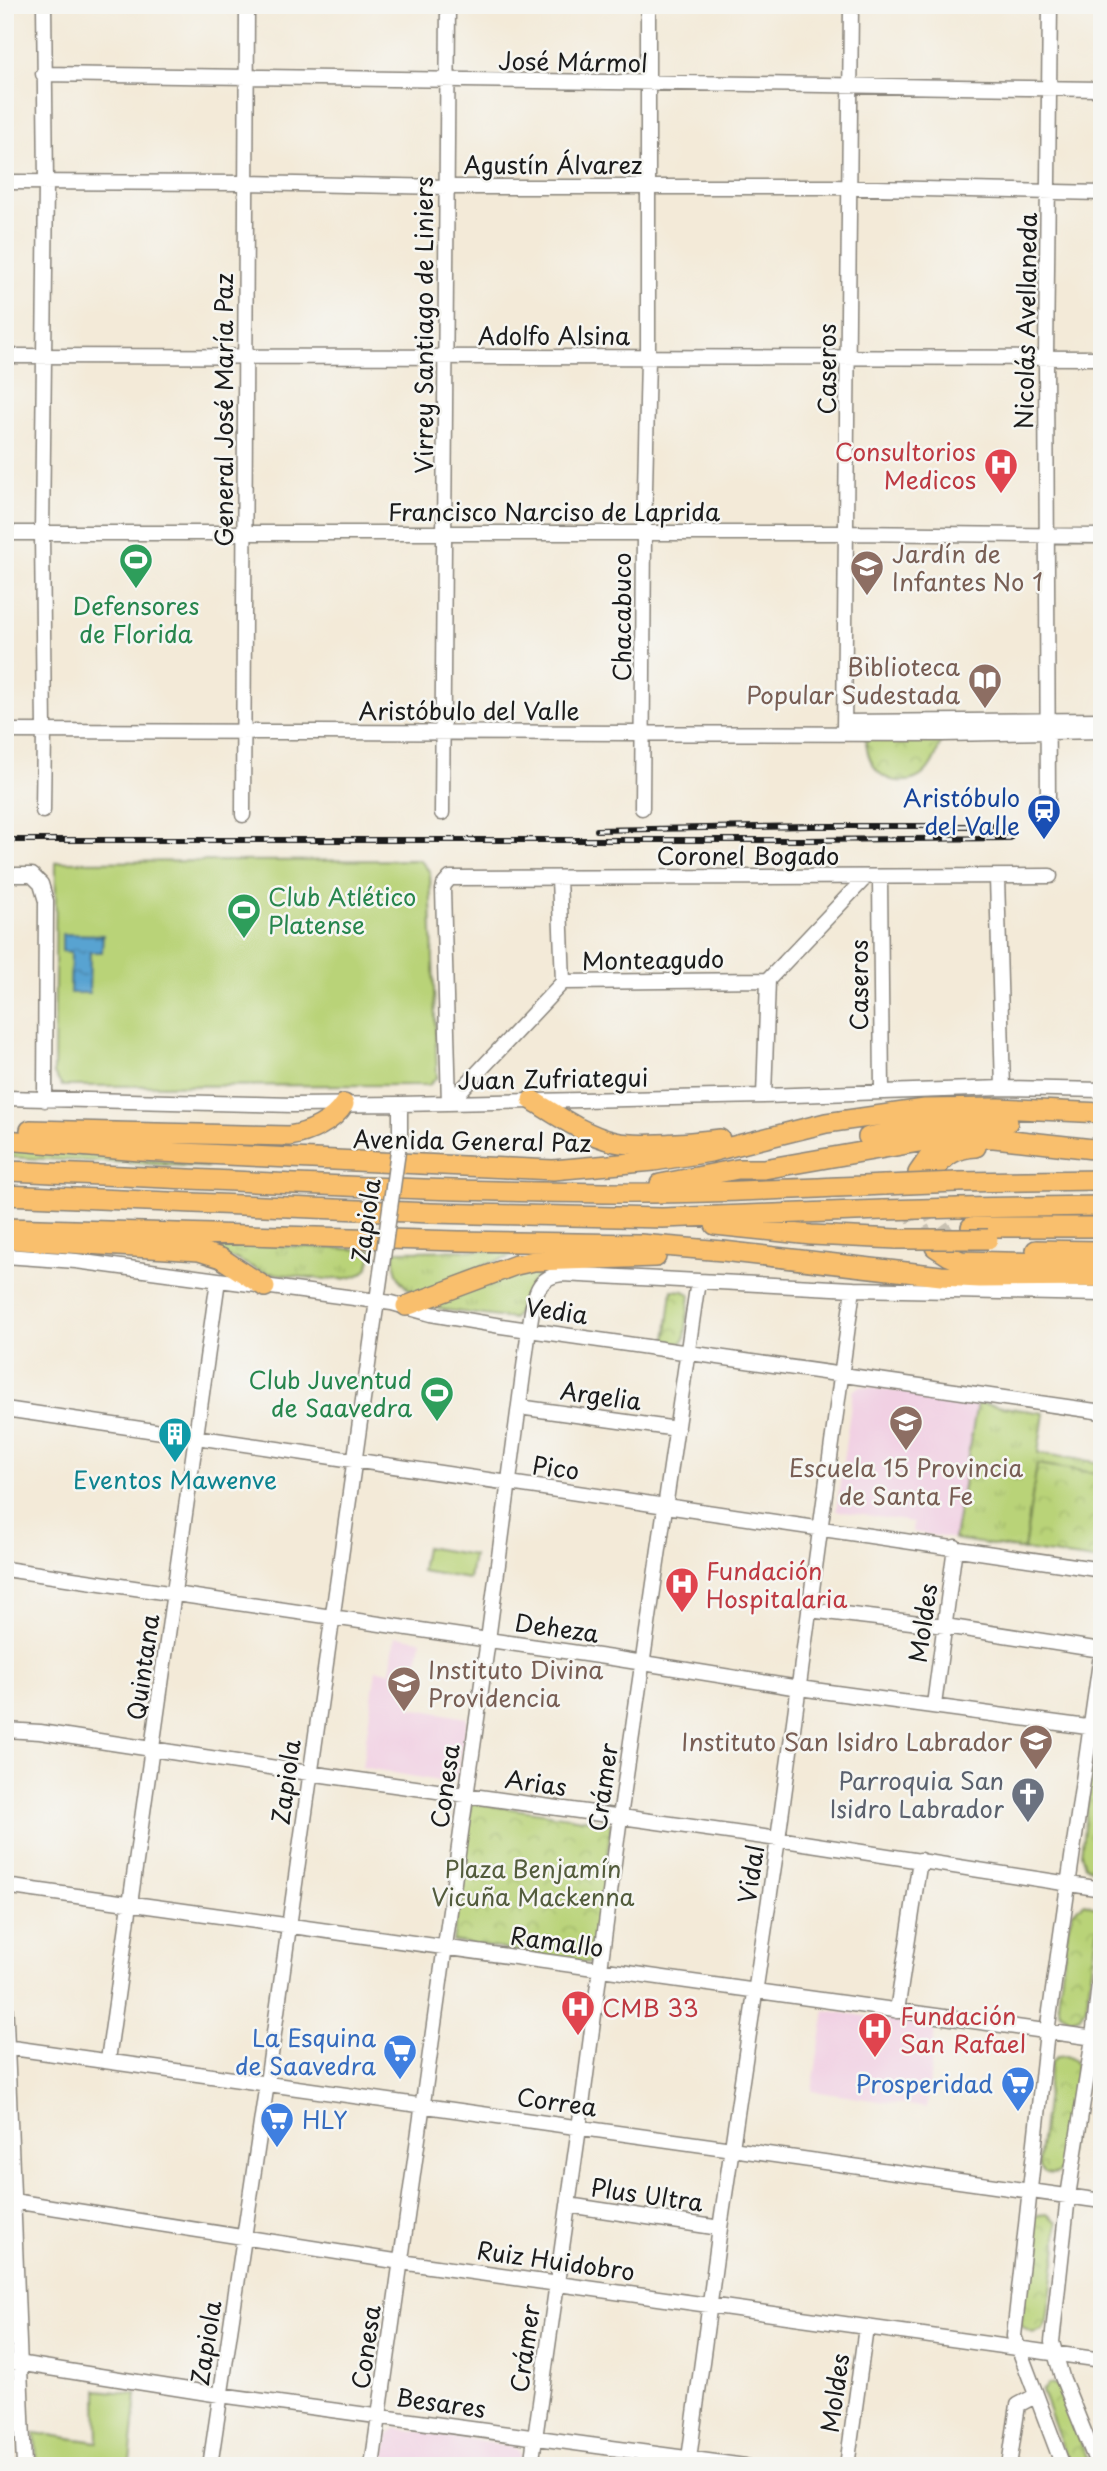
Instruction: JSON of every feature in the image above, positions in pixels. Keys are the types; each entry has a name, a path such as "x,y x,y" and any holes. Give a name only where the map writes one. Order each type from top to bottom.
{"highway":[{"path":"532,1100 583,1130 616,1142 631,1144 710,1140 797,1129"},
{"path":"5,1129 289,1136 310,1130 335,1115 344,1104"},
{"name":"Avenida General Paz","path":"5,1140 140,1151 455,1168 553,1170 654,1161 710,1152 797,1129 852,1118 925,1109 998,1108 1097,1119"},
{"path":"738,1169 761,1158 920,1127 999,1121 1097,1119"},
{"path":"961,1138 943,1145 931,1154 926,1172 957,1150 966,1147 989,1147 1045,1156 1102,1160"},
{"path":"604,1193 738,1169 764,1169 919,1142 961,1138 994,1138 1102,1150"},
{"name":"Avenida General Paz","path":"5,1171 432,1189 604,1193 685,1193 957,1182 1102,1180"},
{"path":"5,1198 50,1197 431,1213 662,1218 1102,1206"},
{"path":"662,1218 811,1235 895,1234 988,1239 1102,1238"},
{"path":"895,1234 971,1227 1102,1227"},
{"path":"5,1228 629,1244 980,1278 1093,1270"},
{"path":"5,1239 199,1251 221,1258 265,1287"},
{"path":"959,1246 980,1251 1102,1251"},
{"path":"935,1247 961,1261 1093,1270"},
{"path":"406,1306 495,1272 534,1261 767,1256"}],"street":[{"path":"43,811 41,533 46,183 44,5"},
{"name":"General José María Paz","path":"243,815 247,5"},
{"name":"Virrey Santiago de Liniers","path":"442,813 448,5"},
{"name":"Chacabuco","path":"642,808 648,358 648,5"},
{"name":"Caseros","path":"844,727 848,533 851,5"},
{"name":"Nicolás Avellaneda","path":"1048,806 1046,357 1050,5"},
{"name":"José Mármol","path":"43,74 648,85 1102,89"},
{"name":"Agustín Álvarez","path":"5,182 850,188 1102,193"},
{"name":"Adolfo Alsina","path":"5,356 1102,358"},
{"name":"Francisco Narciso de Laprida","path":"5,533 848,533 1102,536"},
{"name":"Aristóbulo del Valle","path":"5,732 643,733 844,727 943,734 1102,720"},
{"name":"Aristóbulo del Valle","path":"1048,726 1102,731"},
{"path":"5,875 33,875 41,884 47,901 45,1100"},
{"name":"Coronel Bogado","path":"449,1103 443,890 450,878 1050,876"},
{"path":"559,878 563,982"},
{"path":"764,1096 768,980 864,878"},
{"name":"Caseros","path":"880,878 881,1092"},
{"path":"997,878 1003,1088"},
{"name":"Monteagudo","path":"449,1103 563,982 768,980"},
{"name":"Juan Zufriategui","path":"5,1098 400,1104 1003,1088 1102,1090"},
{"name":"Zapiola","path":"210,2466 267,2083 400,1137 400,1104"},
{"name":"Vedia","path":"5,1256 76,1261 376,1301 431,1314 529,1329 1102,1412"},
{"name":"Conesa","path":"372,2466 529,1329 537,1290 543,1280 562,1273 698,1281"},
{"name":"Quintana","path":"108,2060 154,1749 218,1280"},
{"path":"698,1281 853,1289 1102,1294"},
{"name":"Crámer","path":"530,2466 698,1281"},
{"name":"Vidal","path":"689,2462 720,2228 822,1527 853,1289"},
{"name":"Argelia","path":"519,1407 677,1429"},
{"name":"Pico","path":"5,1409 1102,1570"},
{"name":"Moldes","path":"934,1705 955,1548"},
{"name":"Deheza","path":"5,1569 799,1688 1097,1728"},
{"path":"809,1610 1102,1649 1097,1728 1067,1885 1047,2032 1014,2336 1063,2466"},
{"name":"Arias","path":"5,1730 40,1732 1102,1889"},
{"path":"897,2011 920,1860"},
{"name":"Ramallo","path":"5,1886 1097,2038"},
{"path":"1098,2466 1052,2342 1068,2196 1097,2038 1102,1956"},
{"path":"5,1997 12,2362 24,2466"},
{"name":"Correa","path":"6,2047 1102,2201"},
{"name":"Ruiz Huidobro","path":"9,2201 401,2262 1102,2360"},
{"name":"Plus Ultra","path":"568,2205 720,2228"},
{"name":"Moldes","path":"847,2466 866,2327"},
{"name":"Besares","path":"12,2362 220,2395 689,2462 745,2466"},
{"path":"1009,2466 1018,2405 1035,2396"}],"shaded area":[{"name":"Escuela 15 Provincia de Santa Fe","path":"860,1386 977,1403 954,1539 912,1532 913,1522 836,1511 853,1391"},
{"name":"Instituto Divina Providencia","path":"395,1636 421,1640 411,1708 467,1718 457,1777 449,1783 362,1767 376,1670 390,1672"},
{"name":"Fundación San Rafael","path":"825,2010 935,2027 927,2108 812,2091"},
{"path":"396,2428 512,2446 519,2451 520,2466 384,2466 388,2436"}],"green space":[{"path":"865,733 943,734 935,757 923,774 910,781 895,781 881,775 871,761"},
{"name":"Club Atlético Platense","path":"420,860 430,872 437,1077 429,1085 62,1086 54,1074 56,862"},
{"path":"5,1148 207,1165 207,1167 5,1157"},
{"path":"58,1235 372,1250 368,1266 357,1276 320,1279 260,1271 236,1259"},
{"path":"611,1249 519,1254 484,1265 428,1292 411,1290 405,1286 397,1274 395,1259 395,1251"},
{"path":"552,1266 533,1281 513,1319 439,1309 435,1304 490,1279"},
{"path":"672,1290 684,1291 690,1295 685,1339 681,1343 666,1341"},
{"path":"977,1403 1044,1413 1038,1453 1102,1463 1102,1474 1037,1465 1024,1550 954,1539"},
{"path":"1037,1464 1102,1474 1102,1555 1094,1560 1024,1550"},
{"path":"425,1547 473,1555 469,1579 421,1571"},
{"path":"1102,1755 1102,1867 1094,1869 1085,1866 1081,1853 1092,1766 1096,1758"},
{"name":"Plaza Benjamín Vicuña Mackenna","path":"471,1803 611,1823 596,1964 453,1941"},
{"path":"1084,1903 1096,1907 1100,1915 1086,2008 1081,2016 1072,2019 1060,2012 1058,2002 1068,1928 1073,1911"},
{"path":"1066,2056 1074,2060 1077,2068 1066,2164 1060,2171 1052,2174 1044,2171 1038,2163 1051,2063 1057,2057"},
{"path":"1047,2214 1057,2222 1057,2246 1047,2322 1042,2330 1033,2333 1021,2326 1032,2221 1038,2215"},
{"path":"1049,2384 1060,2389 1090,2466 1069,2466 1042,2391"},
{"path":"97,2390 137,2394 130,2462 152,2466 57,2466 37,2463 35,2433 98,2442"}],"water":[{"path":"62,934 103,935 102,952 90,952 89,993 70,993 71,952 62,951"}],"tunnel":[{"path":"934,1172 929,1193 932,1213 943,1231 959,1246"},
{"path":"918,1173 913,1194 914,1213 921,1231 935,1247"}],"railway":[{"path":"597,830 1010,826"},
{"path":"5,840 1010,838"}],"place":[{"name":"Consultorios Medicos","path":"1001,495"},
{"name":"Defensores de Florida","path":"136,590"},
{"name":"Jardín de Infantes No 1","path":"867,597"},
{"name":"Biblioteca Popular Sudestada","path":"985,710"},
{"name":"Aristóbulo del Valle","path":"1044,841"},
{"name":"Club Atlético Platense","path":"244,940"},
{"name":"Club Juventud de Saavedra","path":"437,1423"},
{"name":"Escuela 15 Provincia de Santa Fe","path":"906,1452"},
{"name":"Eventos Mawenve","path":"175,1464"},
{"name":"Fundación Hospitalaria","path":"682,1614"},
{"name":"Instituto Divina Providencia","path":"404,1713"},
{"name":"Instituto San Isidro Labrador","path":"1036,1771"},
{"name":"Parroquia San Isidro Labrador","path":"1028,1824"},
{"name":"CMB 33","path":"578,2037"},
{"name":"Fundación San Rafael","path":"875,2059"},
{"name":"La Esquina de Saavedra","path":"400,2081"},
{"name":"Prosperidad","path":"1018,2113"},
{"name":"HLY","path":"277,2149"}]}
